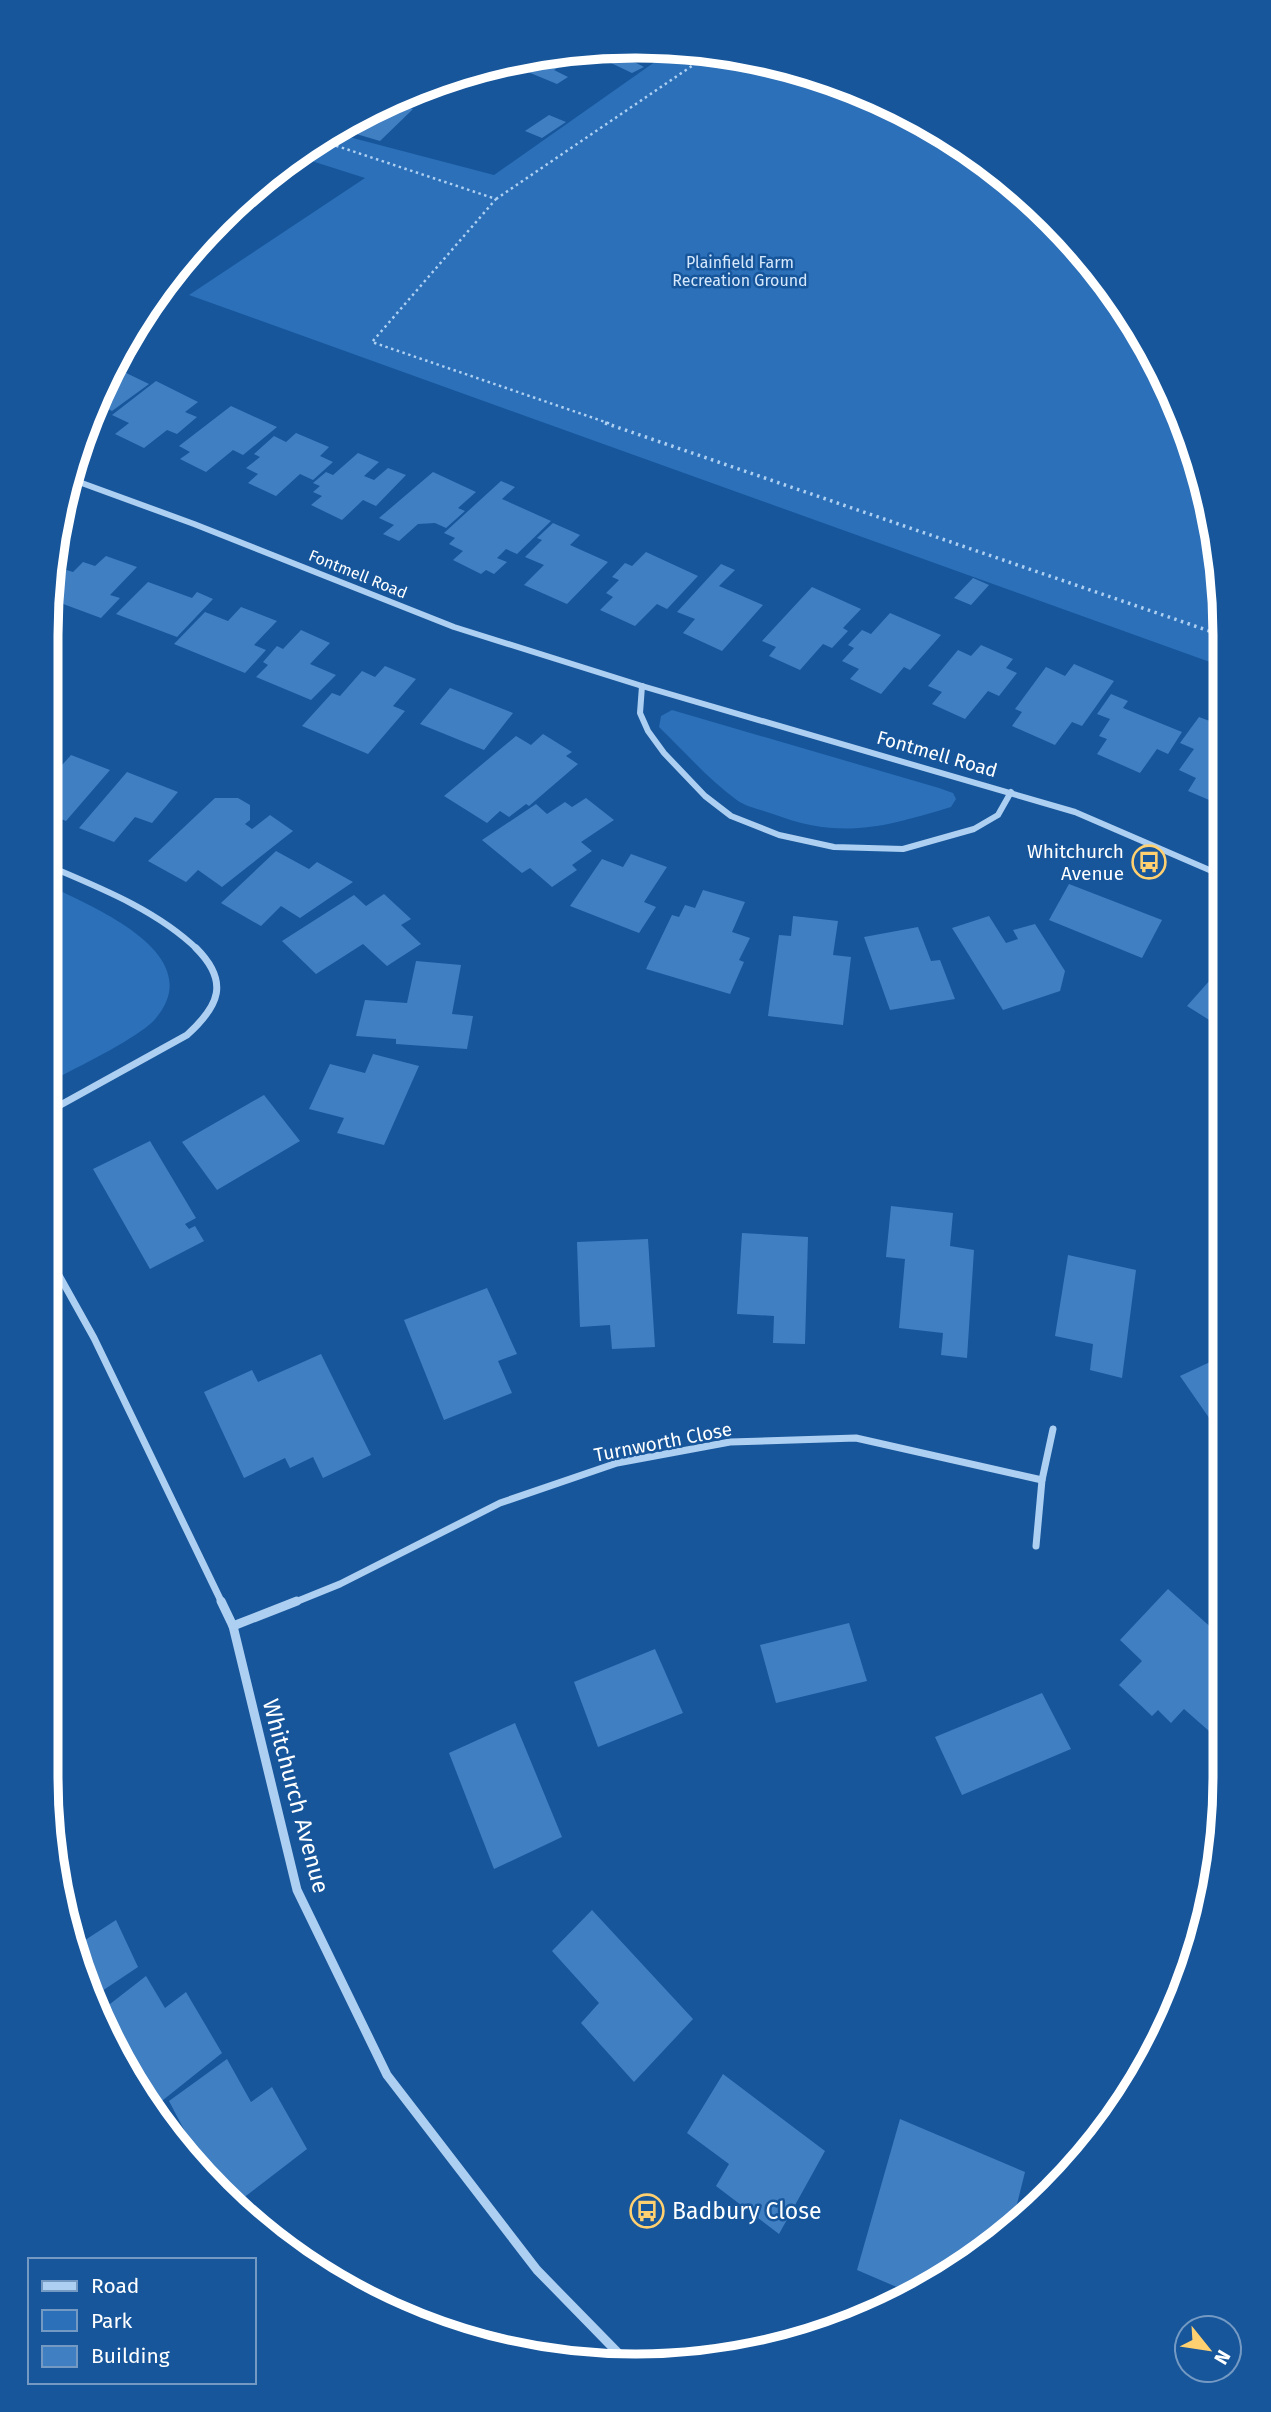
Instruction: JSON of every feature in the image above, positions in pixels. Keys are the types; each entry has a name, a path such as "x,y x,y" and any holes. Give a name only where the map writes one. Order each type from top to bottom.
{"street":[{"name":"Fontmell Road","path":"78,482 194,524 454,627 642,686 1011,792 998,815 974,829 903,849 834,847 779,835 731,816 705,796 664,753 648,731 640,713 642,686"},
{"path":"1011,792 1075,812 1213,872"},
{"path":"58,871 139,910 189,941 209,959 217,977 215,999 206,1018 187,1035 58,1106"},
{"name":"Whitchurch Avenue","path":"58,1274 94,1338 233,1626 297,1890 387,2075 537,2270 619,2354"},
{"path":"1035,1546 1042,1480 1053,1429"},
{"name":"Turnworth Close","path":"233,1626 340,1584 500,1503 617,1463 730,1442 856,1438 1042,1480"}],"path":[{"path":"698,62 496,198 372,342 1213,632"},
{"path":"332,144 496,198"}],"green space":[{"name":"Plainfield Farm Recreation Ground","path":"659,59 748,69 821,88 891,117 956,155 1016,201 1070,255 1116,315 1154,380 1183,450 1202,523 1212,598 1213,663 189,295 365,178 308,160 345,136 494,175"},
{"path":"672,710 939,788 953,793 956,799 951,807 863,828 820,827 750,807 727,793 659,727 661,716"},
{"path":"58,890 114,919 138,935 157,953 168,973 169,994 156,1018 121,1044 58,1078"}],"building":[{"path":"619,58 627,58 644,67 632,73 611,63"},
{"path":"567,62 554,70 568,77 557,84 521,69"},
{"path":"404,106 413,109 380,141 351,133"},
{"path":"549,115 566,122 542,138 525,131"},
{"path":"122,371 149,384 112,411 105,407"},
{"path":"156,381 198,402 185,412 197,417 177,434 167,430 144,448 115,434 129,423 112,415"},
{"path":"231,406 277,427 243,455 233,450 206,472 180,459 190,452 179,446"},
{"path":"296,433 329,447 320,456 333,462 313,480 300,474 276,496 248,483 258,474 246,468 260,457 254,454 274,436 286,442"},
{"path":"358,453 379,462 364,476 374,480 388,468 406,475 376,506 363,500 342,520 311,505 322,496 313,492 320,486 313,483 326,472 333,475"},
{"path":"433,472 476,492 458,508 465,511 446,528 435,523 418,524 399,541 383,534 394,525 379,518"},
{"path":"501,481 515,487 502,499 551,521 517,554 506,549 497,558 507,562 494,574 486,570 481,574 453,560 463,551 449,544 455,538 444,533"},
{"path":"553,523 580,535 570,545 608,562 567,604 524,585 544,565 525,557 542,540 537,538"},
{"path":"646,552 698,576 667,609 657,604 635,626 600,610 613,597 606,593 619,580 612,577 625,563 632,566"},
{"path":"106,556 137,567 110,595 120,598 101,618 59,602 62,569 73,572 83,562 95,566"},
{"path":"721,564 735,570 719,586 763,605 722,651 683,633 695,619 677,612"},
{"path":"973,578 989,585 971,605 954,598"},
{"path":"148,582 192,598 197,592 213,599 177,637 116,614"},
{"path":"812,587 861,609 843,628 848,631 832,648 823,644 800,670 769,656 776,647 762,641"},
{"path":"241,607 277,621 254,645 266,650 245,673 174,644 205,612 228,621"},
{"path":"890,613 941,635 910,670 904,667 881,694 850,679 859,669 842,661 854,648 848,645 862,630 871,634"},
{"path":"301,630 330,643 310,664 336,675 311,700 256,677 268,665 263,662 277,646 283,649"},
{"path":"981,645 1013,659 1006,668 1017,673 999,696 988,691 965,719 932,704 942,692 928,686 958,650 971,656"},
{"path":"1074,664 1114,681 1082,726 1072,722 1055,745 1012,726 1022,712 1015,709 1046,667 1065,676"},
{"path":"385,666 416,679 393,706 405,711 368,754 302,726 332,693 340,696 362,671 375,677"},
{"path":"450,688 513,713 484,750 420,724"},
{"path":"1111,694 1128,701 1123,708 1182,732 1168,754 1157,749 1140,773 1097,754 1107,739 1099,736 1110,719 1097,714"},
{"path":"1199,717 1213,722 1209,732 1213,734 1213,802 1188,791 1196,778 1179,770 1194,749 1180,743"},
{"path":"543,734 572,752 566,756 578,764 529,806 526,804 509,817 500,811 487,823 444,796 516,736 531,745"},
{"path":"71,755 110,770 66,821 58,818 58,770"},
{"path":"127,772 178,792 152,823 135,817 114,842 79,828"},
{"path":"215,798 238,798 250,805 250,820 245,824 252,829 270,815 293,831 222,887 198,870 186,882 148,861"},
{"path":"586,798 614,820 581,842 592,851 572,865 577,870 552,887 530,868 522,873 482,840 536,804 547,814 565,802 572,807"},
{"path":"276,851 309,869 317,862 353,882 300,918 281,906 261,926 221,903"},
{"path":"631,854 667,867 644,902 656,907 639,933 570,906 602,859 623,867"},
{"path":"1069,884 1162,920 1142,958 1049,920"},
{"path":"703,890 745,902 732,932 750,938 739,960 744,962 730,994 646,969 672,915 679,917 685,905 695,908"},
{"path":"384,894 411,919 401,925 421,944 387,966 363,944 316,974 282,941 354,895 366,906"},
{"path":"793,916 838,921 833,955 851,957 843,1025 768,1016 779,935 791,936"},
{"path":"989,916 1006,943 1018,939 1013,930 1035,924 1065,971 1060,991 1003,1010 952,928"},
{"path":"918,927 931,961 940,960 955,999 890,1010 864,937"},
{"path":"416,961 461,965 452,1014 473,1016 467,1049 396,1044 396,1039 356,1036 365,1000 407,1003"},
{"path":"1211,979 1213,980 1213,1022 1187,1006"},
{"path":"373,1054 419,1066 384,1145 337,1133 344,1118 309,1109 330,1064 365,1073"},
{"path":"264,1095 300,1141 217,1190 182,1142"},
{"path":"150,1141 196,1218 185,1224 189,1229 195,1226 204,1241 150,1269 93,1169"},
{"path":"891,1206 953,1213 950,1246 974,1250 967,1358 941,1355 943,1333 899,1328 905,1259 886,1257"},
{"path":"742,1233 808,1237 805,1344 773,1343 774,1316 737,1314"},
{"path":"648,1239 655,1347 612,1349 610,1325 580,1327 577,1242"},
{"path":"1068,1255 1136,1270 1122,1378 1090,1370 1093,1344 1055,1336"},
{"path":"487,1288 517,1354 498,1361 512,1393 444,1420 404,1320"},
{"path":"321,1354 371,1455 323,1478 313,1457 290,1468 285,1458 244,1478 204,1392 252,1370 258,1382"},
{"path":"1213,1361 1213,1424 1180,1376"},
{"path":"1168,1589 1213,1629 1213,1726 1209,1731 1184,1709 1171,1723 1158,1710 1152,1716 1119,1685 1142,1661 1120,1640"},
{"path":"849,1623 867,1681 776,1703 760,1645"},
{"path":"655,1649 683,1713 598,1747 574,1682"},
{"path":"1042,1693 1071,1749 962,1795 935,1737"},
{"path":"515,1723 562,1837 494,1869 449,1753"},
{"path":"592,1910 693,2019 634,2082 581,2023 599,2003 552,1951"},
{"path":"116,1920 138,1967 100,1992 82,1942"},
{"path":"146,1976 165,2008 186,1992 222,2053 159,2103 135,2065 106,2007"},
{"path":"227,2059 251,2102 272,2087 307,2149 242,2199 190,2144 169,2101"},
{"path":"723,2074 825,2151 779,2234 716,2186 729,2164 687,2133"},
{"path":"900,2119 1025,2172 1015,2212 987,2235 924,2277 902,2289 857,2270"}],"place":[{"name":"Whitchurch Avenue","path":"1149,862"},
{"name":"Badbury Close","path":"647,2211"}]}
